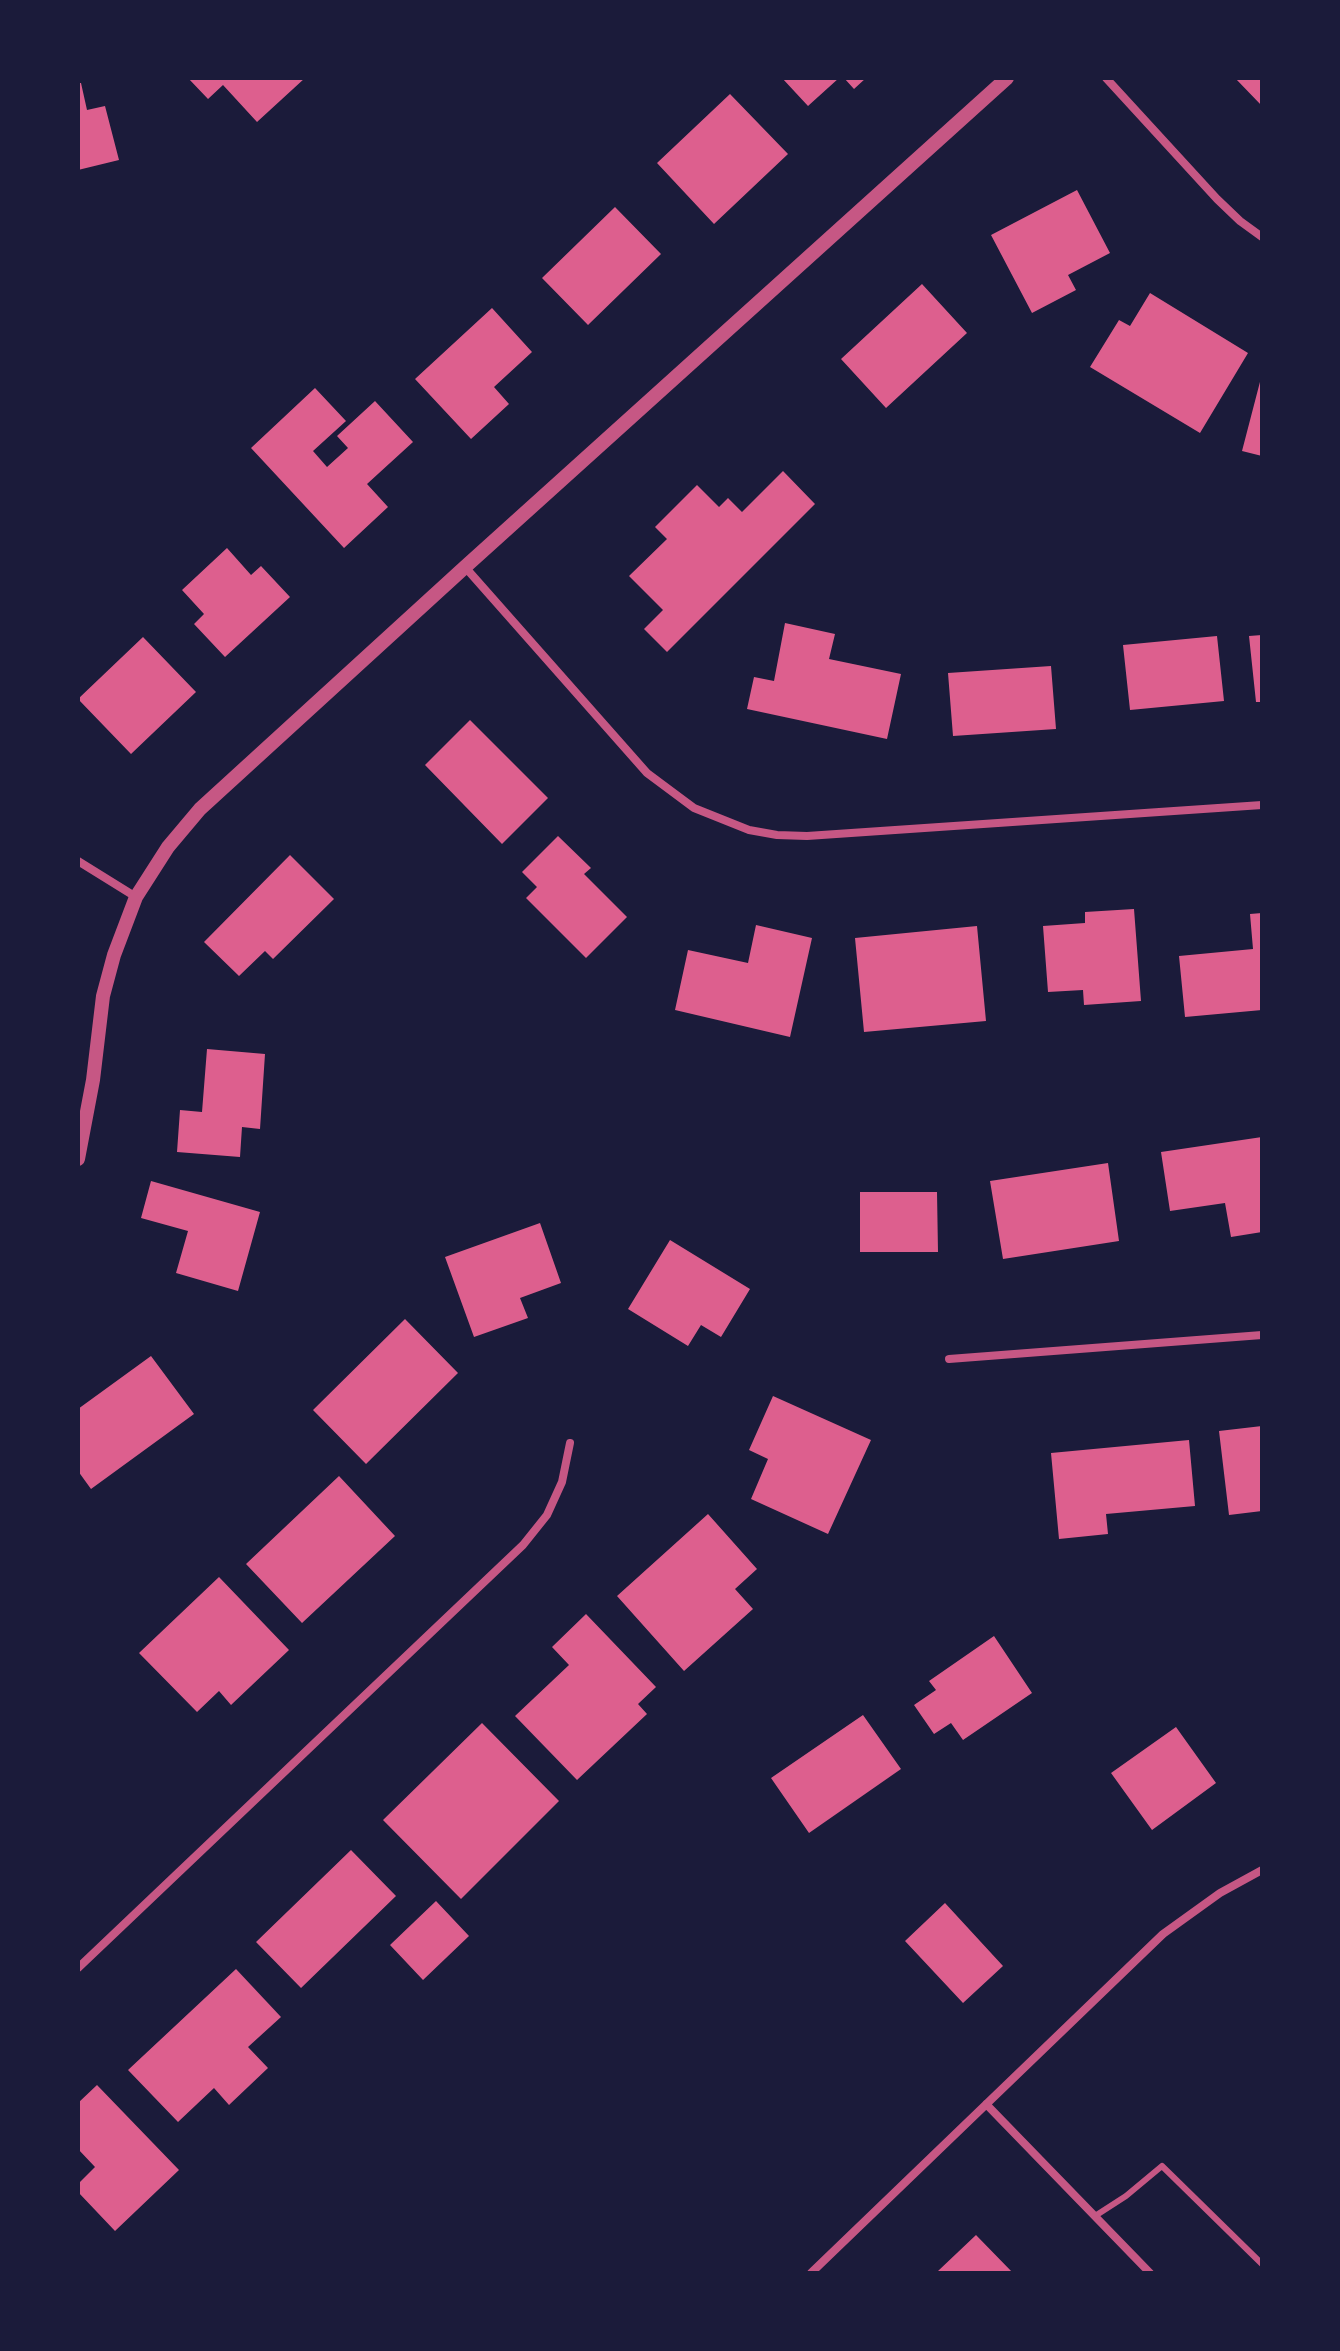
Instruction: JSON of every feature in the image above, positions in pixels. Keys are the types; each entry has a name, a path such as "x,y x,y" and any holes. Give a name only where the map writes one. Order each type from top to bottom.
{"street":[{"path":"78,1159 93,1080 103,996 136,897 168,847 200,809 1007,78"},
{"path":"1106,78 1217,199 1262,237"},
{"path":"465,567 647,773 694,808 749,830 807,836 1262,805"},
{"path":"78,861 136,897"},
{"path":"949,1359 1262,1335"},
{"path":"78,1968 523,1545 547,1515 562,1482 570,1443"},
{"path":"811,2273 1163,1934 1220,1893 1262,1870"},
{"path":"986,2104 1150,2273"}],"lane":[{"path":"1095,2216 1126,2196 1162,2166 1262,2264"}],"building":[{"path":"188,78 305,78 257,122 223,85 208,99"},
{"path":"782,78 839,78 808,106"},
{"path":"844,78 866,78 854,89"},
{"path":"1235,78 1262,78 1262,106"},
{"path":"78,83 81,83 87,110 105,106 119,160 78,170"},
{"path":"730,94 788,154 714,224 657,163"},
{"path":"1077,190 1110,253 1068,275 1076,290 1032,313 991,235"},
{"path":"615,207 661,254 588,325 542,278"},
{"path":"922,284 967,333 886,408 841,359"},
{"path":"1150,293 1248,353 1200,433 1090,367 1119,320 1130,326"},
{"path":"492,308 532,352 494,387 509,404 471,439 415,379"},
{"path":"1262,378 1262,456 1242,451"},
{"path":"315,388 346,421 313,451 327,467 348,448 337,436 375,401 413,442 367,484 388,507 344,548 251,448"},
{"path":"783,471 815,504 667,652 644,629 663,610 629,576 667,539 655,527 697,485 719,507 728,498 742,512"},
{"path":"227,548 251,575 261,566 290,597 225,657 194,624 204,614 182,590"},
{"path":"785,623 835,634 829,659 901,674 887,739 747,709 754,677 774,681"},
{"path":"1262,635 1262,702 1256,702 1249,636"},
{"path":"1217,636 1224,701 1130,710 1123,645"},
{"path":"143,637 196,692 131,754 78,699"},
{"path":"1051,666 1056,729 953,736 948,673"},
{"path":"470,720 548,798 502,844 425,765"},
{"path":"558,836 591,868 584,874 627,917 586,958 526,898 537,887 522,872"},
{"path":"290,855 334,899 273,959 265,951 239,976 204,942"},
{"path":"1134,909 1141,1001 1084,1005 1083,990 1048,992 1043,926 1085,923 1085,912"},
{"path":"1262,913 1262,1010 1185,1017 1179,956 1253,949 1250,914"},
{"path":"756,925 812,938 790,1037 675,1010 688,950 748,963"},
{"path":"977,926 986,1021 864,1032 855,938"},
{"path":"207,1049 265,1054 260,1129 242,1127 240,1157 177,1152 180,1110 202,1112"},
{"path":"1262,1137 1262,1232 1231,1237 1225,1203 1170,1211 1161,1152"},
{"path":"1108,1163 1119,1241 1003,1259 990,1181"},
{"path":"151,1181 260,1212 238,1291 176,1273 188,1231 141,1218"},
{"path":"860,1192 937,1192 938,1252 860,1252"},
{"path":"540,1223 561,1283 520,1298 528,1318 474,1337 445,1257"},
{"path":"670,1240 750,1289 721,1337 701,1325 688,1346 628,1309"},
{"path":"405,1319 458,1373 366,1464 313,1410"},
{"path":"151,1356 194,1414 91,1489 78,1471 78,1409"},
{"path":"773,1396 871,1440 828,1534 751,1499 768,1459 749,1450"},
{"path":"1262,1426 1262,1511 1229,1515 1219,1431"},
{"path":"1189,1440 1195,1506 1106,1514 1108,1534 1059,1539 1051,1453"},
{"path":"339,1476 395,1536 302,1623 246,1564"},
{"path":"708,1514 757,1569 735,1589 753,1609 684,1671 617,1596"},
{"path":"219,1577 289,1650 231,1705 219,1691 197,1712 139,1653"},
{"path":"586,1614 656,1687 638,1704 647,1714 577,1780 515,1716 569,1665 552,1647"},
{"path":"994,1636 1032,1693 963,1740 951,1723 934,1734 914,1705 936,1690 929,1681"},
{"path":"863,1715 901,1769 809,1833 771,1778"},
{"path":"482,1723 559,1801 461,1899 383,1820"},
{"path":"1176,1727 1216,1783 1152,1830 1111,1773"},
{"path":"351,1850 396,1896 301,1988 256,1942"},
{"path":"436,1901 469,1936 423,1980 390,1945"},
{"path":"945,1903 1003,1966 963,2003 905,1941"},
{"path":"236,1969 281,2017 248,2047 268,2068 229,2105 214,2088 178,2122 128,2070"},
{"path":"97,2085 179,2170 115,2231 78,2192 78,2184 95,2167 78,2149 78,2103"},
{"path":"976,2235 1013,2273 938,2271"}]}
